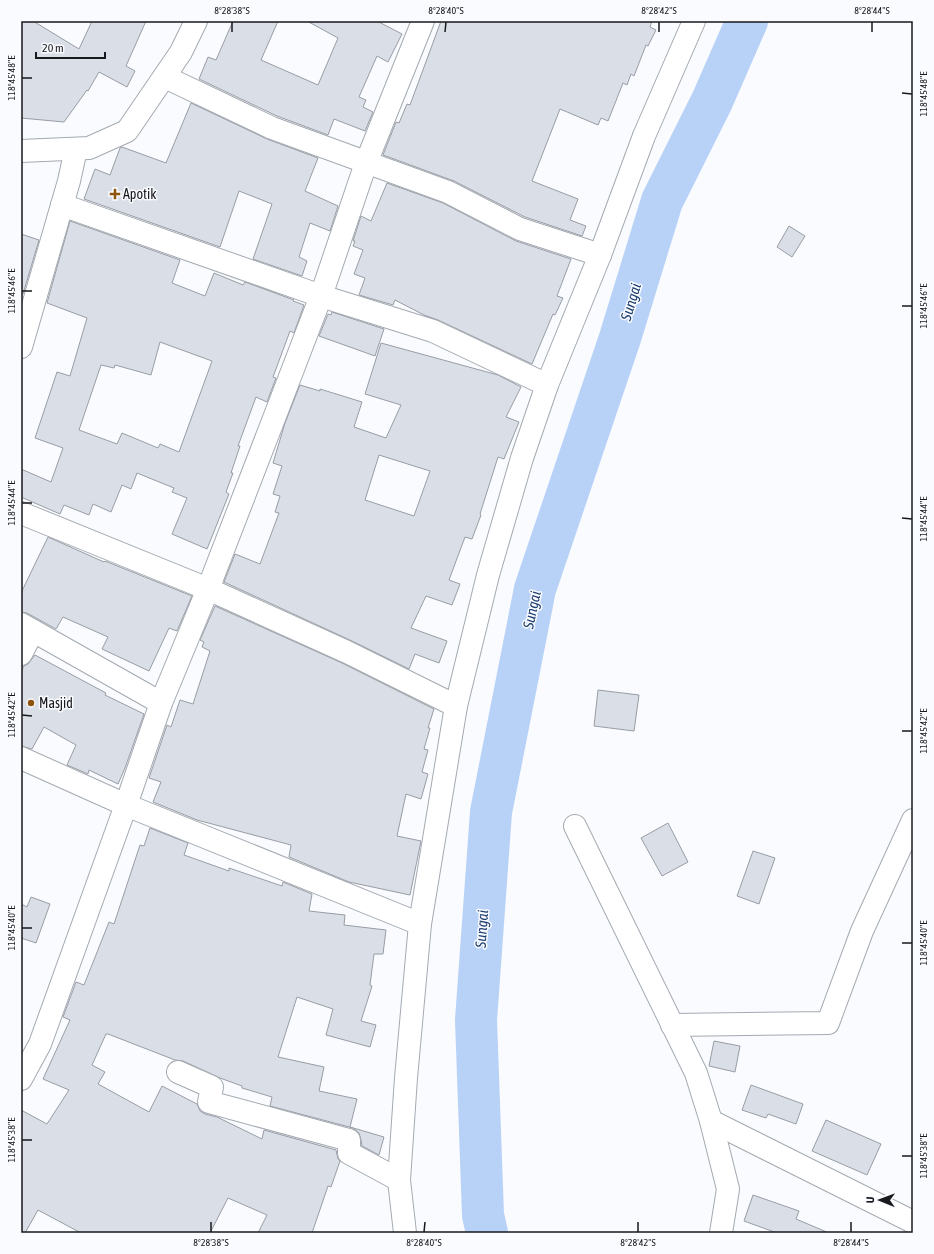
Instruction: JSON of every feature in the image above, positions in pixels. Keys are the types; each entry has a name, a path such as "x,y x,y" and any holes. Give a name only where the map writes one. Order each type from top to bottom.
{"street":[{"path":"21,151 89,148 127,131 181,52 196,21"},
{"path":"21,1079 40,1044 161,703 208,589 321,296 366,163 423,21"},
{"path":"405,1233 399,1180 406,1078 420,924 456,706 494,553 522,458 547,384 600,255 644,136 694,21"},
{"path":"165,77 272,128 448,192 520,229 600,255"},
{"path":"21,347 62,205 76,149"},
{"path":"62,205 321,296 433,331 547,384"},
{"path":"21,513 208,589 347,652 456,706"},
{"path":"21,654 27,628 161,703"},
{"path":"21,758 126,805 420,924"},
{"path":"672,1025 828,1023 862,931 913,820"},
{"path":"574,826 696,1073 711,1121 728,1189 721,1233"},
{"path":"178,1072 212,1087 209,1102 349,1140 349,1153 399,1180"},
{"path":"711,1121 913,1222"}],"building":[{"path":"21,21 33,21 79,49 92,21 146,21 126,66 135,71 127,87 99,72 88,91 87,90 64,122 21,118"},
{"path":"233,21 278,21 261,60 318,85 338,38 307,21 377,21 402,34 388,62 377,56 359,97 366,100 363,107 373,112 365,131 334,119 328,135 277,116 199,79 208,57 216,60"},
{"path":"441,21 652,21 650,27 656,30 648,46 646,45 634,76 631,74 627,85 623,83 608,121 601,118 598,125 560,109 532,181 578,199 570,220 586,226 582,236 525,217 454,181 383,155 396,122 399,123 407,104 410,105"},
{"path":"191,103 267,139 318,158 305,191 338,206 330,231 310,223 299,257 307,261 302,276 253,259 272,204 239,191 220,247 84,199 95,169 110,175 120,148 122,147 166,163"},
{"path":"387,183 443,203 516,241 571,259 557,296 563,298 555,315 553,314 532,364 438,320 424,315 395,300 393,305 359,295 365,278 354,274 363,250 353,246 355,241 353,241 361,216 371,221"},
{"path":"70,221 180,260 172,283 205,296 214,273 243,285 245,282 304,305 294,333 290,331 273,377 276,378 267,402 256,397 238,446 240,446 226,492 229,494 207,549 172,534 187,498 172,492 174,488 137,473 131,489 122,485 111,512 93,504 89,515 64,505 60,514 21,497 21,469 51,482 63,448 35,438 57,372 70,376 87,318 47,303","holes":["160,342 212,361 179,452 160,444 158,448 122,433 117,444 79,430 101,365 114,368 115,365 151,375"]},
{"path":"789,226 805,236 792,257 777,247"},
{"path":"21,234 39,240 23,294 21,293"},
{"path":"332,312 384,329 375,356 319,336 328,314 331,315"},
{"path":"381,343 498,375 521,387 506,417 519,422 504,459 498,457 480,514 481,515 472,539 465,537 449,580 460,584 452,605 426,596 411,628 447,641 439,663 415,654 409,669 224,582 235,554 260,564 279,513 275,512 280,496 273,494 282,466 273,463 285,423 300,385 320,391 320,389 362,402 354,427 386,438 401,405 365,394","holes":["379,455 430,471 414,516 365,500"]},
{"path":"48,537 104,562 105,561 192,596 177,631 169,628 149,671 102,649 108,637 63,617 56,629 27,613 21,612 21,593"},
{"path":"215,606 342,663 434,709 428,728 430,728 424,749 428,750 422,772 428,774 421,799 406,794 397,836 421,841 410,895 349,882 289,857 291,845 197,820 153,802 161,782 149,778 167,725 171,727 180,700 193,704 210,651 202,647 204,642 200,640"},
{"path":"35,655 106,693 105,695 144,714 118,784 89,770 88,774 67,765 76,745 44,727 32,749 21,746 21,672 24,666 28,664"},
{"path":"598,690 639,695 634,731 594,726"},
{"path":"668,823 688,862 662,876 641,838"},
{"path":"150,828 188,843 184,855 229,871 229,868 282,886 283,882 312,894 309,911 345,915 344,925 386,930 383,954 374,954 370,985 372,986 361,1021 376,1025 370,1047 326,1035 333,1009 297,997 278,1057 324,1067 319,1091 357,1099 350,1127 384,1137 379,1155 362,1146 359,1133 353,1128 270,1106 272,1097 242,1088 242,1086 220,1078 183,1061 175,1060 108,1034 106,1034 92,1065 105,1072 98,1084 149,1112 162,1086 197,1104 200,1111 205,1114 217,1117 262,1139 264,1130 336,1150 340,1161 331,1187 328,1186 312,1233 258,1233 267,1215 228,1198 210,1233 81,1233 38,1210 25,1233 21,1233 21,1110 47,1124 69,1090 43,1079 70,1020 63,1017 76,982 84,985 109,922 114,924 140,845 144,846"},
{"path":"753,851 775,858 759,904 737,896"},
{"path":"31,897 50,904 36,943 21,938 21,904 27,907"},
{"path":"714,1041 740,1046 735,1072 709,1066"},
{"path":"751,1085 803,1104 796,1124 768,1114 766,1118 742,1110"},
{"path":"826,1120 881,1144 867,1175 812,1151"},
{"path":"753,1195 799,1211 796,1219 829,1233 777,1233 744,1221"}],"waterway":[{"name":"Sungai","path":"487,1233 483,1215 476,1020 491,812 535,589 620,338 662,201 712,101 747,21"}],"place":[{"name":"Apotik","path":"115,194"},
{"name":"Masjid","path":"31,703"}]}
